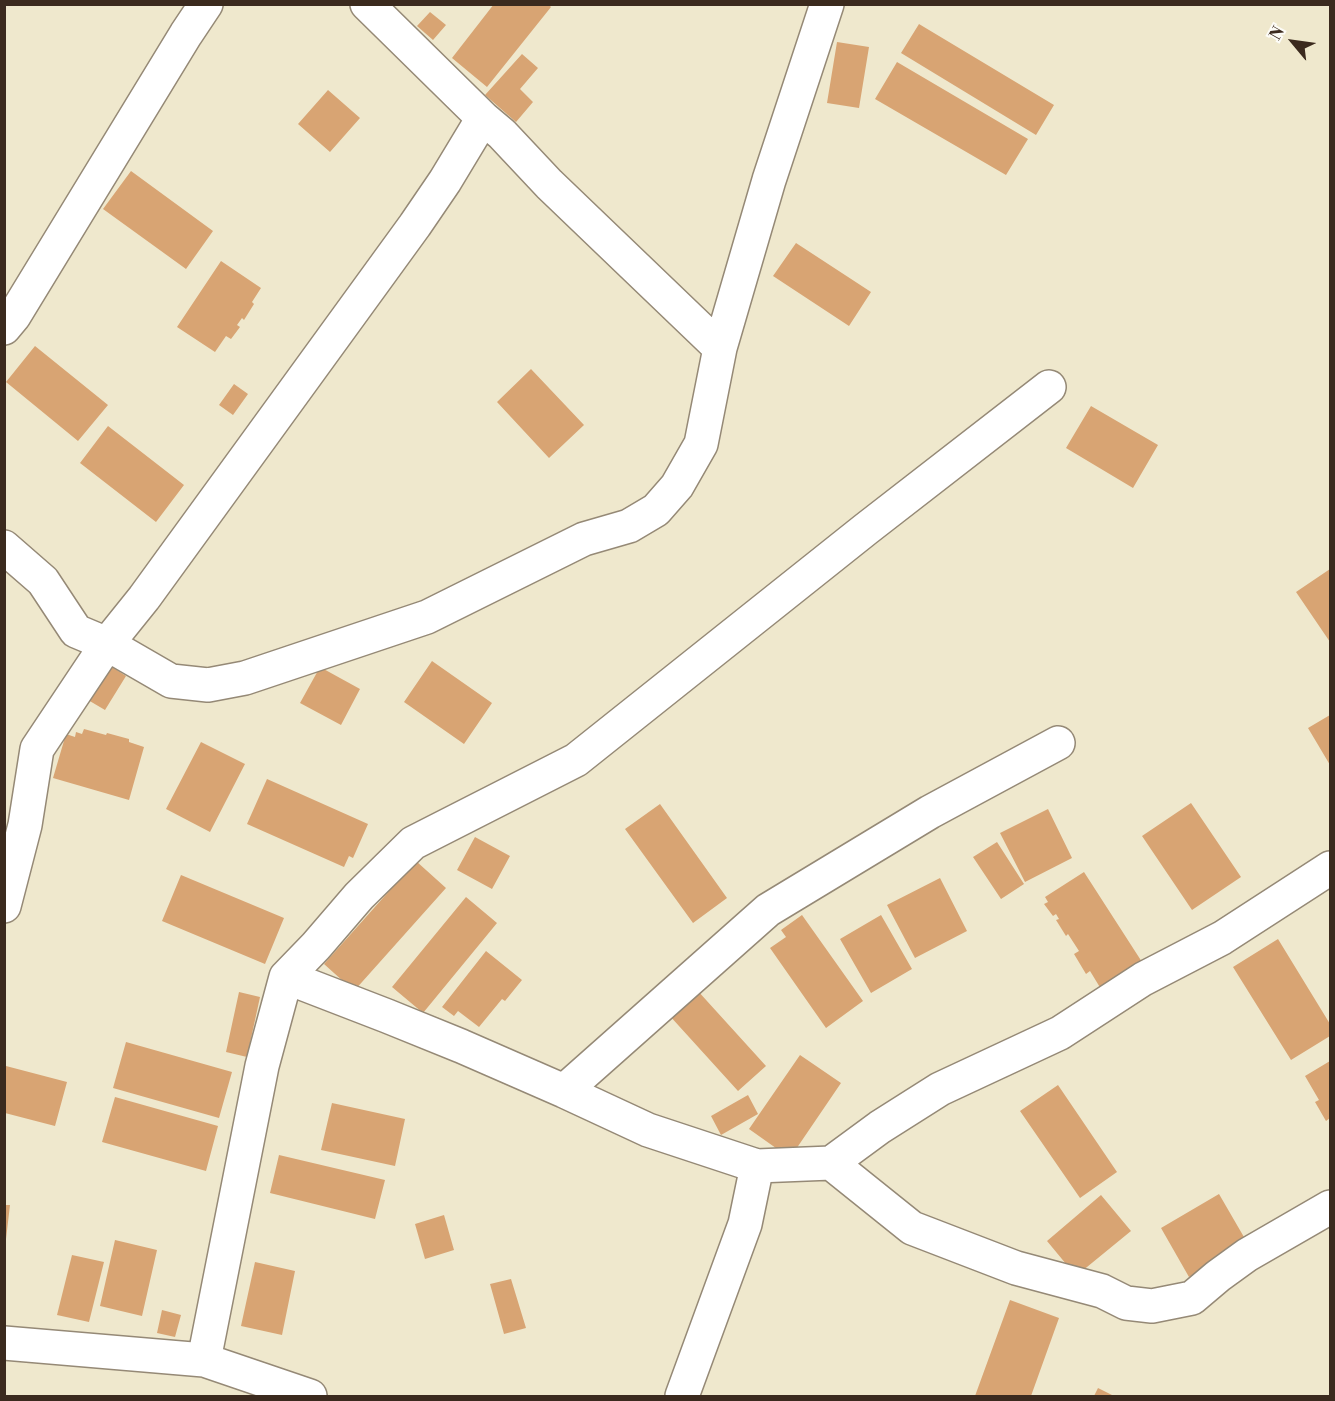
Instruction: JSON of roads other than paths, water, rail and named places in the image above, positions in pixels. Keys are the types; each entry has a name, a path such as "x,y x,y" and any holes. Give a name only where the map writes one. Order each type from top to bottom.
{"street":[{"path":"4,328 14,316 206,4"},
{"path":"367,4 502,134 549,184 720,348"},
{"path":"4,547 43,581 76,631 107,644 171,681 208,685 245,678 427,617 584,539 629,526 656,510 677,486 700,444 720,348 769,180 827,4"},
{"path":"4,906 25,825 37,749 107,644 144,598 415,225 483,118"},
{"path":"204,1360 262,1066 286,977 359,896 413,843 576,760 866,529 1049,387"},
{"path":"564,1091 768,910 930,812 1058,743"},
{"path":"286,977 387,1016 564,1091 648,1130 757,1166 831,1163 880,1127 940,1089 1060,1033 1143,978 1222,938 1330,868"},
{"path":"831,1163 912,1228 1016,1269 1102,1291 1126,1303 1152,1306 1192,1298 1247,1255 1330,1207"},
{"path":"682,1396 745,1224 757,1166"},
{"path":"4,1343 204,1360 310,1396"}]}
